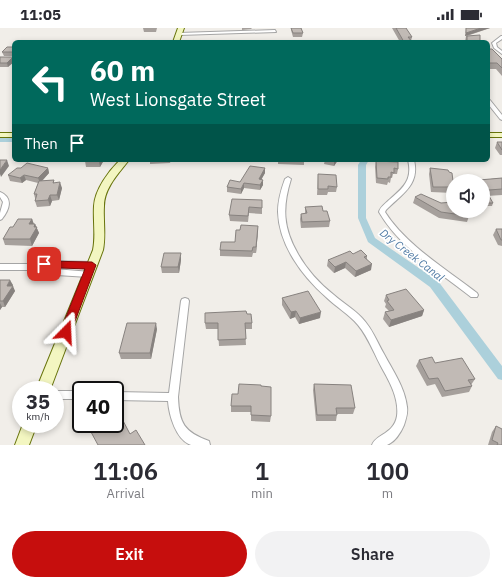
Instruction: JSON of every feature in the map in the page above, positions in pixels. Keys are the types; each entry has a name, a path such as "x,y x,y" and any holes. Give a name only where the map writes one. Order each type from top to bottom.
{"street":[{"path":"177,40 181,28"},
{"path":"179,34 275,31"},
{"path":"502,37 494,43 502,53"},
{"path":"490,103 502,118"},
{"path":"0,135 12,135"},
{"path":"490,135 502,135"},
{"path":"47,381 100,243 102,230 99,206 101,199 113,174 123,162"},
{"path":"412,162 414,168 412,178 409,184 383,209 382,212 384,218 407,241 474,295"},
{"path":"288,179 283,192 281,215 284,234 290,247 306,272 316,284 363,326 398,388 404,406 401,422 388,440 377,445"},
{"path":"0,218 6,210 7,203 2,196"},
{"path":"0,267 36,267 41,272 90,270"},
{"path":"185,301 173,397 173,411 178,425 186,436 205,445"},
{"path":"124,396 173,397"},
{"path":"22,445 27,433"}],"building":[{"path":"291,28 301,28 303,33 293,33"},
{"path":"396,28 406,28 412,37 408,37 410,40 403,40"},
{"path":"466,28 481,28 466,33"},
{"path":"480,35 480,40 467,40 467,36"},
{"path":"7,47 12,47 12,52 2,52"},
{"path":"490,49 492,49 502,59 502,68 497,63 490,63"},
{"path":"0,57 12,57 7,63 0,63"},
{"path":"497,142 502,142 502,150"},
{"path":"0,160 7,160 0,170"},
{"path":"376,162 398,162 398,169 394,168 394,173 391,172 391,177 388,177 388,179 377,178"},
{"path":"27,163 48,168 38,178 24,175 20,178 8,175 17,168 21,168"},
{"path":"250,166 265,168 259,179 263,180 260,185 244,183 241,189 227,187 230,180 240,182"},
{"path":"430,168 448,170 452,173 446,174 446,187 433,187"},
{"path":"318,174 336,175 337,187 328,186 328,189 318,189"},
{"path":"502,178 502,189 490,190 490,179"},
{"path":"54,180 53,183 60,182 57,195 50,195 48,200 35,201 37,194 34,194 39,181"},
{"path":"421,194 441,203 446,203 446,213 441,212 415,197"},
{"path":"232,199 262,200 262,208 249,207 248,216 229,215"},
{"path":"322,206 323,211 327,211 330,221 302,222 301,214 307,213 305,207"},
{"path":"18,219 32,219 29,224 35,224 34,227 37,227 30,239 3,239 10,227 13,227"},
{"path":"241,225 258,226 256,247 253,247 252,251 220,250 221,242 235,242 236,230 240,230"},
{"path":"496,229 502,229 502,240 501,240"},
{"path":"361,250 367,256 364,257 372,264 356,271 346,262 335,267 328,260 350,251 353,254"},
{"path":"164,253 181,253 178,267 161,267"},
{"path":"0,280 10,280 7,286 13,286 3,301 0,301"},
{"path":"406,289 424,310 391,320 385,312 394,310 387,301 389,300 386,295"},
{"path":"308,291 321,312 300,318 296,311 291,312 282,298"},
{"path":"246,311 247,314 251,314 252,323 245,323 246,339 218,340 218,323 205,323 205,313"},
{"path":"127,323 156,323 150,353 119,353"},
{"path":"432,357 435,363 462,358 475,379 468,380 472,386 445,391 438,378 429,379 419,360"},
{"path":"239,384 271,387 271,416 251,415 251,406 231,406 232,394 238,394"},
{"path":"314,384 351,385 355,408 336,408 337,415 317,415"},
{"path":"124,423 130,434 136,430 145,445 98,445 92,433 124,433"},
{"path":"496,426 502,429 502,445 497,445 498,443 492,440"}],"waterway":[{"name":"Dry Creek Canal","path":"0,140 12,140"},
{"name":"Dry Creek Canal","path":"364,162 362,165 362,218 371,240 434,284 502,375"}],"route":[{"path":"44,264 92,265 66,332"}]}
